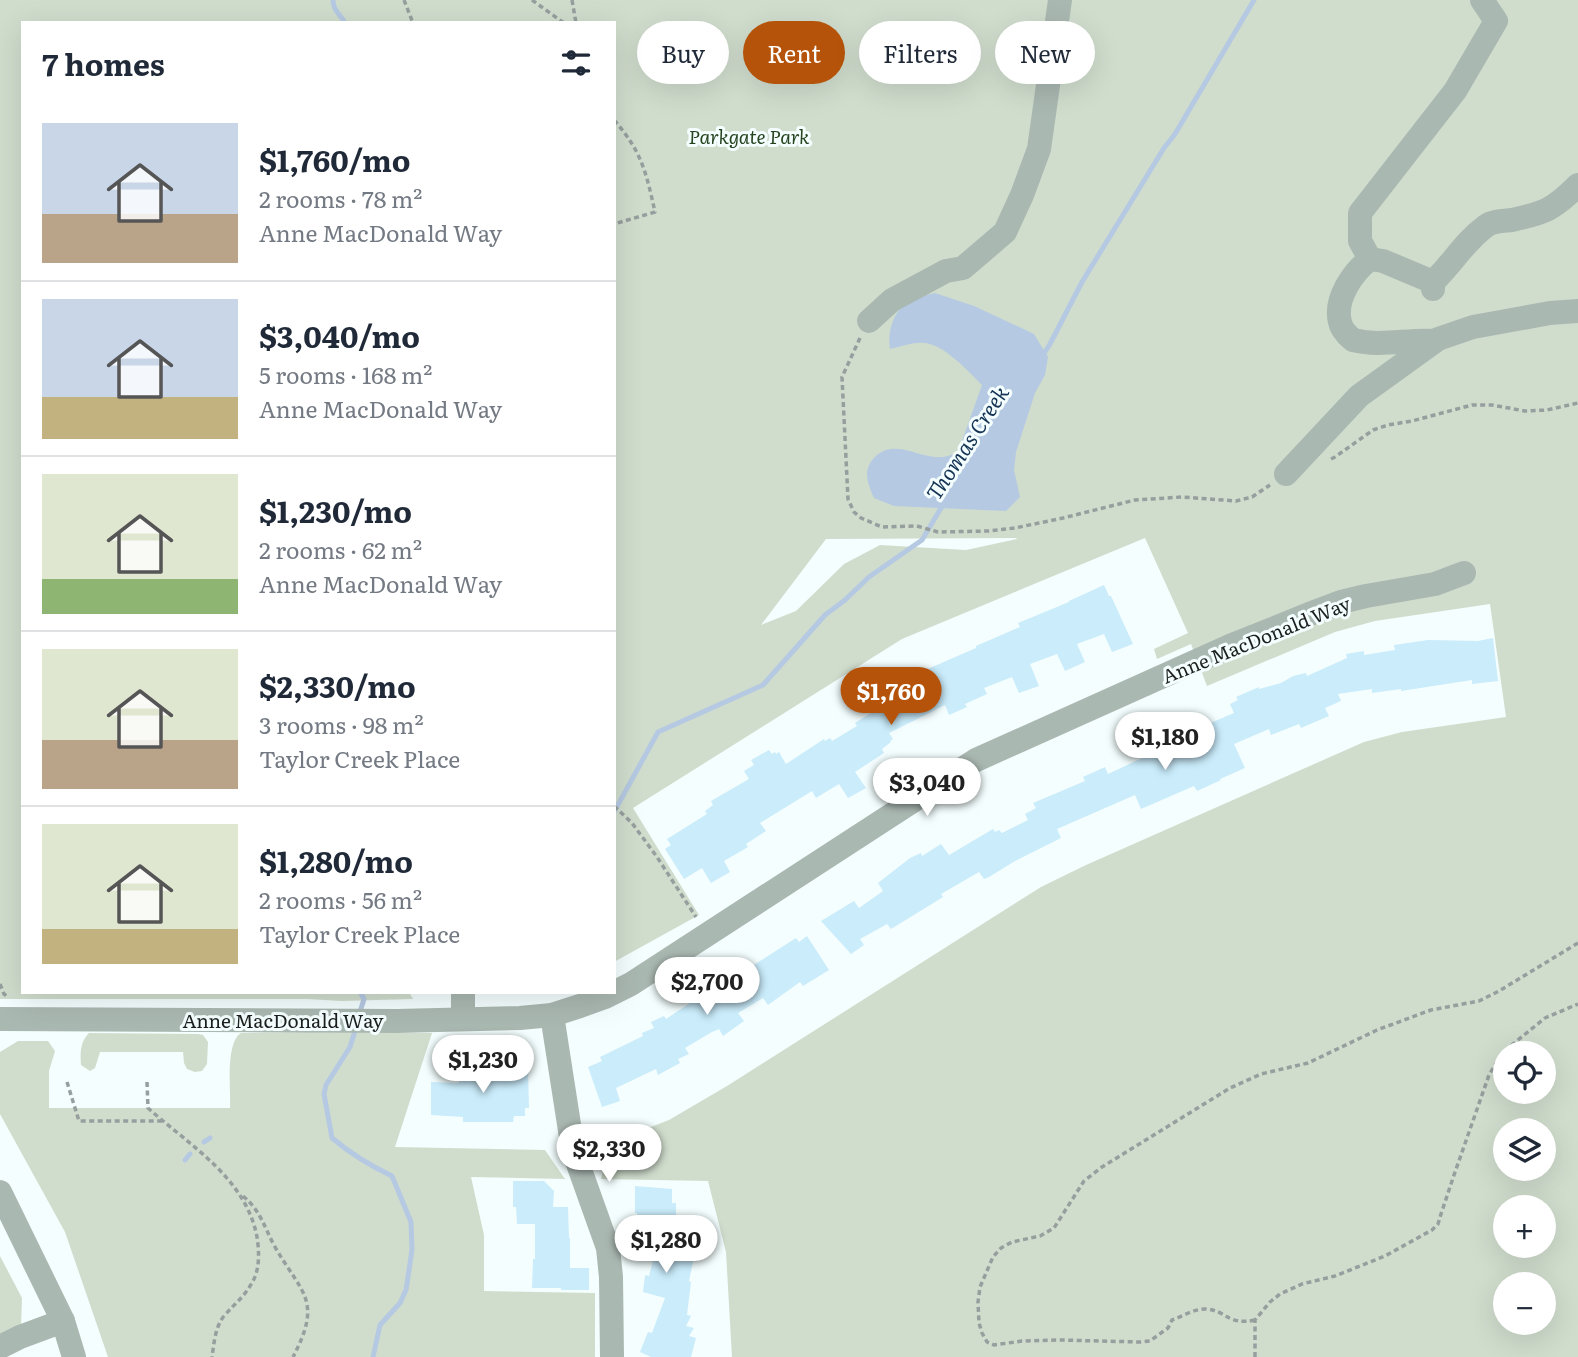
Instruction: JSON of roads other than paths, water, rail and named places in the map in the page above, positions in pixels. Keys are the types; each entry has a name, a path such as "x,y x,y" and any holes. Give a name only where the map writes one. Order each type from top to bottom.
{"street":[{"path":"869,321 892,300 946,271 963,268 1005,232 1039,149 1060,0"},
{"path":"1370,259 1360,241 1360,213 1455,91 1496,21 1482,0"},
{"path":"1436,341 1378,344 1353,340 1346,334 1340,325 1341,300 1344,290 1363,264 1370,259 1383,261 1433,285 1459,252 1488,224 1548,211 1578,185"},
{"path":"1286,474 1359,396 1436,341 1474,327 1550,313 1578,311"},
{"name":"Anne MacDonald Way","path":"616,992 976,760 1230,646 1312,613 1366,596 1435,584 1464,573"},
{"path":"463,994 463,1019"},
{"name":"Anne MacDonald Way","path":"5,1022 506,1019 552,1015 612,994"},
{"path":"552,1015 573,1150 608,1248 612,1357"},
{"path":"0,1192 63,1321 74,1357"},
{"path":"0,1347 20,1336 63,1321"}],"water":[{"path":"935,293 974,306 1034,334 1048,357 1045,375 1035,393 1016,452 1014,470 1020,497 1006,511 894,506 874,498 870,488 868,468 882,452 898,449 942,457 958,452 982,385 955,359 931,344 915,343 890,349 891,328 896,314 912,299"}],"waterway":[{"path":"333,0 344,21"},
{"name":"Thomas Creek","path":"1043,355 1082,282 1175,134 1254,0"},
{"name":"Thomas Creek","path":"616,808 658,732 763,685 825,615 869,577 922,540 944,503"},
{"path":"359,1015 364,999 361,994"},
{"path":"356,1028 350,1047 326,1085 324,1094 332,1138 361,1159 392,1176 411,1222 412,1250 406,1290 400,1303 380,1325 373,1357"},
{"path":"204,1142 210,1138"},
{"path":"185,1160 190,1154"}],"park label":[{"name":"Parkgate Park","path":"749,136"}]}
